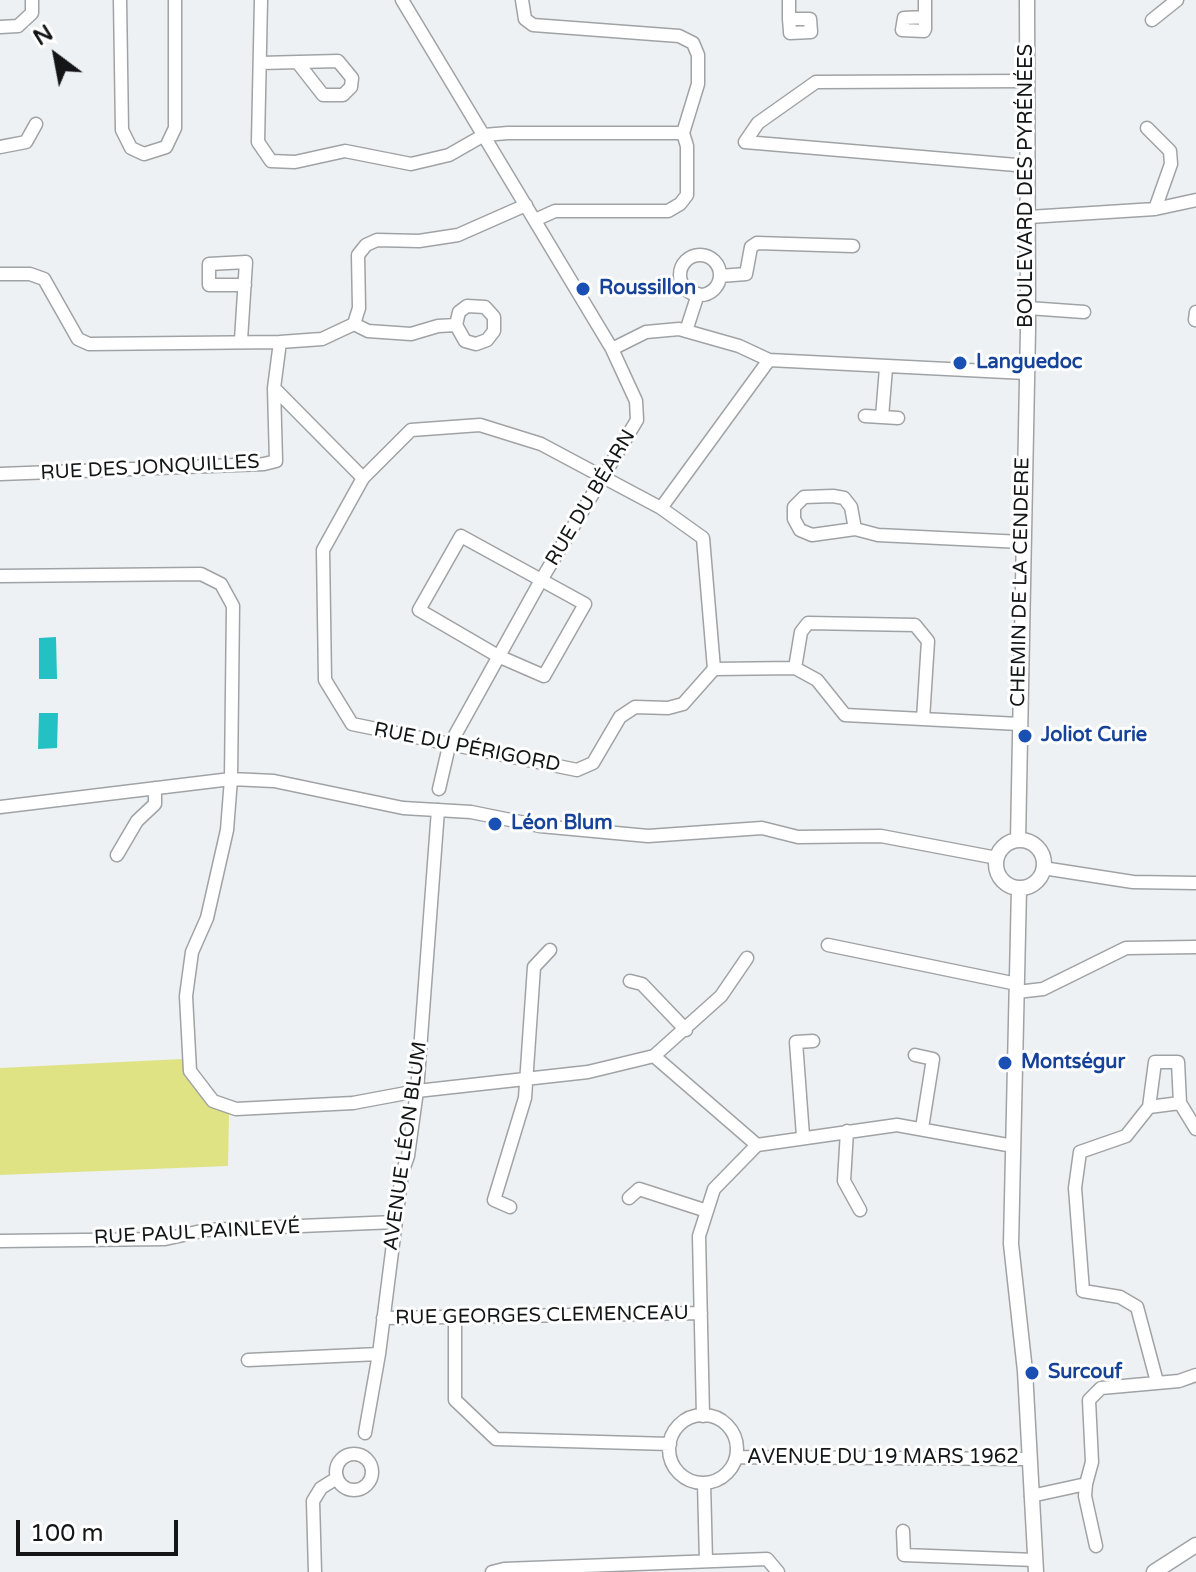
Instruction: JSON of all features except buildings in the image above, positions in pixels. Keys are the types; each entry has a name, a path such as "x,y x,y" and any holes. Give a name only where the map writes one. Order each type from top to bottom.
{"street":[{"path":"0,27 18,26 32,13 32,0"},
{"path":"120,0 122,130 131,148 144,154 166,147 175,128 175,0"},
{"path":"261,0 258,142 271,161 295,162 345,151 411,164 449,155 484,135 683,133"},
{"name":"RUE DU BÉARN","path":"402,0 612,349 632,390 637,420 540,582 449,746 439,789"},
{"path":"522,0 525,19 533,25 679,36 693,43 698,55 698,84 683,133 687,146 687,195 680,204 668,211 555,211 535,220"},
{"path":"789,0 789,19"},
{"path":"925,0 925,17"},
{"name":"BOULEVARD DES PYRÉNÉES","path":"1026,373 1029,217 1027,0"},
{"path":"1152,20 1177,0"},
{"path":"260,63 298,63"},
{"path":"1027,81 816,82 758,123 745,142 1028,166"},
{"path":"0,147 26,142 36,124"},
{"path":"1147,128 1170,151 1171,164 1155,209"},
{"path":"1029,217 1155,209 1196,200"},
{"path":"0,274 30,274 44,279 78,339 89,344 322,339 354,324 359,308 358,255 366,245 377,240 419,241 458,235 526,205"},
{"path":"720,276 746,274 751,247 757,243 853,246"},
{"path":"695,255 706,256 716,262 720,276 715,288 698,294 682,282 681,271 685,261 695,255"},
{"path":"241,340 245,285"},
{"path":"686,331 698,294"},
{"path":"1028,308 1084,312"},
{"path":"1195,320 1196,312"},
{"path":"354,324 368,331 411,334 456,325"},
{"path":"612,349 646,332 686,331 739,346 769,360 1026,373"},
{"path":"280,342 274,388 363,478"},
{"path":"661,508 769,360"},
{"path":"882,417 886,368"},
{"name":"CHEMIN DE LA CENDERE","path":"1018,840 1026,373"},
{"name":"RUE DES JONQUILLES","path":"0,474 264,464 276,461 274,388"},
{"path":"865,416 898,418"},
{"name":"RUE DU PÉRIGORD","path":"480,425 541,444 604,479 661,508 703,538 714,669 683,704 668,708 635,707 620,717 593,763 577,770 352,724 325,680 323,550 363,478 411,430 480,425"},
{"path":"855,529 851,507 844,498 804,497 794,507 794,519 800,530 812,535 855,529 878,535 1022,542"},
{"path":"461,536 585,604 544,676 498,656 419,610 461,536"},
{"path":"0,576 201,574 221,584 233,606 231,779 225,840 207,918 192,952 186,996 189,1058 195,1080 213,1101 236,1109 353,1103 417,1091 588,1072 654,1056 721,996 747,958"},
{"path":"795,668 801,632 808,623 915,625 928,641 923,719"},
{"path":"714,669 795,668 817,680 845,715 1019,724"},
{"path":"0,807 231,779 274,781 403,808 471,812 540,826 648,836 762,828 798,837 881,836 997,858"},
{"path":"117,855 137,821 155,804 155,788"},
{"name":"AVENUE LÉON BLUM","path":"365,1433 417,1091 438,810"},
{"path":"1018,840 1037,848 1043,868 1035,882 1019,888 1003,880 997,870 997,858 1004,846 1018,840"},
{"path":"1043,868 1133,882 1196,883"},
{"path":"903,1531 904,1555 1035,1566 1025,1371 1011,1244 1019,888"},
{"path":"828,945 1017,988 1043,989 1126,948 1196,947"},
{"path":"510,1207 494,1200 525,1098 534,967 550,950"},
{"path":"630,981 642,984 686,1030"},
{"path":"803,1136 796,1042 813,1041"},
{"path":"915,1055 933,1059 922,1128"},
{"path":"654,1056 757,1145"},
{"path":"1157,1382 1137,1307 1120,1297 1083,1291 1075,1188 1080,1152 1126,1136 1149,1107 1155,1062 1178,1062 1180,1103 1196,1129"},
{"path":"1149,1107 1180,1103"},
{"path":"706,1561 704,1483 680,1474 671,1459 670,1444 681,1424 703,1416 699,1236 714,1189 757,1145 803,1136 897,1125 1013,1146"},
{"path":"847,1131 844,1181 860,1210"},
{"path":"629,1198 639,1189 707,1211"},
{"name":"RUE PAUL PAINLEVÉ","path":"0,1241 165,1239 206,1230 395,1222"},
{"name":"RUE GEORGES CLEMENCEAU","path":"383,1318 701,1313"},
{"path":"455,1318 455,1400 496,1439 670,1444"},
{"path":"248,1360 379,1354"},
{"path":"1096,1546 1085,1496 1092,1462 1089,1400 1101,1388 1196,1375"},
{"name":"AVENUE DU 19 MARS 1962","path":"703,1416 717,1419 729,1428 736,1441 736,1457 727,1473 704,1483"},
{"name":"AVENUE DU 19 MARS 1962","path":"736,1457 1029,1459"},
{"path":"315,1572 313,1501 327,1482 337,1478"},
{"path":"1031,1496 1086,1484"},
{"path":"1154,1572 1196,1545"},
{"path":"492,1572 767,1559 778,1572"}],"green space":[{"path":"182,1059 198,1092 216,1109 229,1112 228,1166 0,1175 0,1068"}],"water":[{"path":"56,637 57,679 39,679 39,638"},
{"path":"39,713 58,713 57,748 38,749"}],"place":[{"name":"Roussillon","path":"583,289"},
{"name":"Languedoc","path":"960,363"},
{"name":"Joliot Curie","path":"1025,736"},
{"name":"Léon Blum","path":"495,824"},
{"name":"Montségur","path":"1005,1063"},
{"name":"Surcouf","path":"1032,1373"}]}
